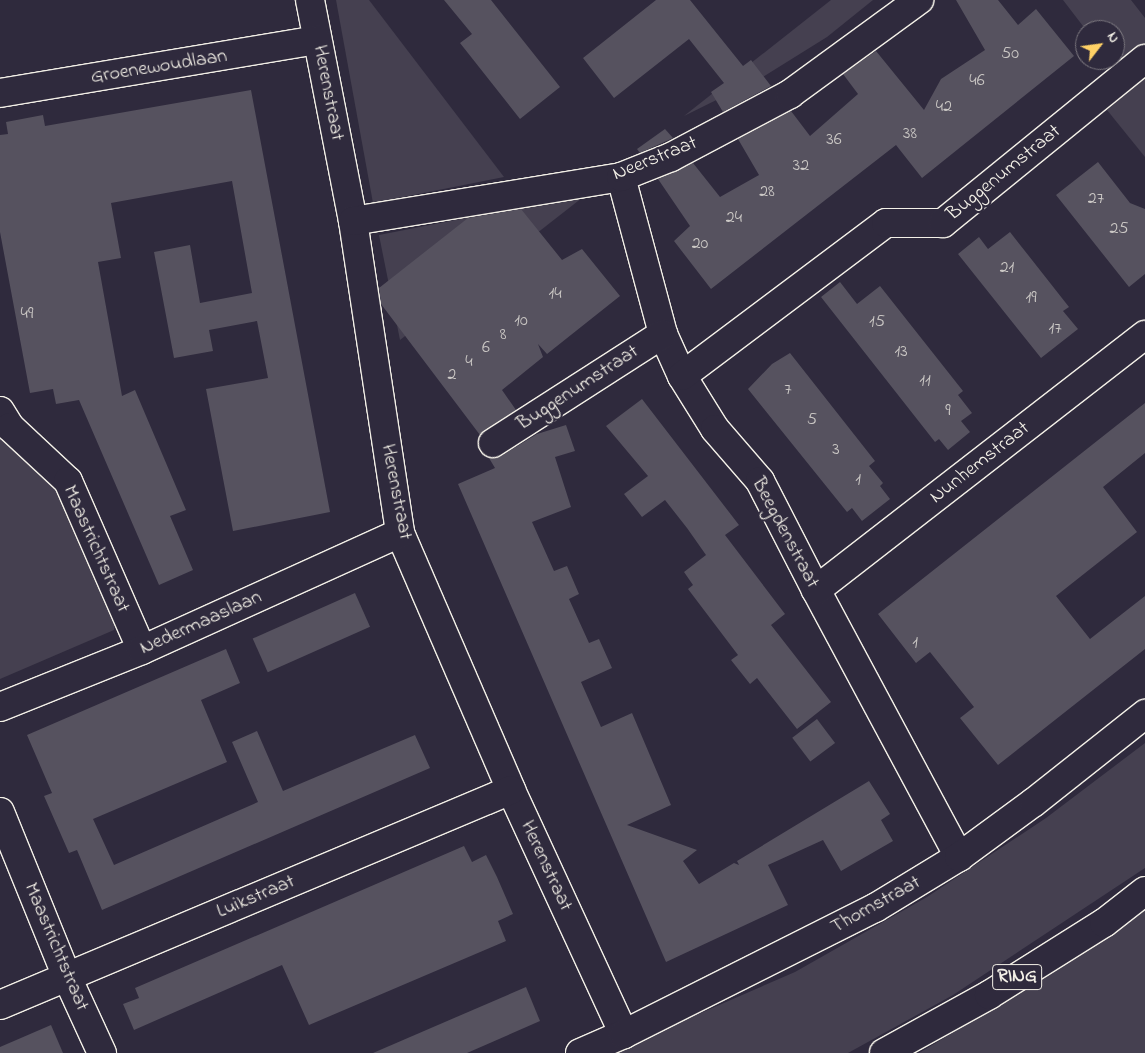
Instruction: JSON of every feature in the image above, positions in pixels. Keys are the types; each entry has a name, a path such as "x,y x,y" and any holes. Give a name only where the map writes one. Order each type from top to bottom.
{"street":[{"name":"Herenstraat","path":"310,0 353,221 400,533 511,790 624,1034"},
{"name":"Neerstraat","path":"353,221 621,177 671,157 790,94 919,0"},
{"name":"Groenewoudlaan","path":"0,93 317,40"},
{"name":"Buggenumstraat","path":"682,376 886,223 943,223 1145,59"},
{"name":"Beegdenstraat","path":"621,177 663,334 682,376 716,429 760,481 959,857"},
{"name":"Buggenumstraat","path":"493,443 663,334"},
{"name":"Nunhemstraat","path":"816,590 1145,335"},
{"name":"Maastrichtstraat","path":"0,411 10,427 68,481 142,650"},
{"name":"Nedermaaslaan","path":"0,707 142,650 400,533"},
{"name":"Thornstraat","path":"580,1053 624,1034 875,908 959,857 1034,802 1145,714"},
{"name":"Luikstraat","path":"0,1005 511,790"},
{"name":"Maastrichtstraat","path":"0,812 67,977 102,1053"},
{"name":"RING","path":"884,1053 989,995 1104,923 1145,891"}],"shaded area":[{"path":"336,0 369,0 504,177 373,203"},
{"path":"831,0 873,0 827,37 761,78 684,116"},
{"path":"1063,0 1131,0 1145,18 1145,44 1125,59 1125,20 1078,20"},
{"path":"1145,78 1145,157 1107,110"},
{"path":"587,194 400,340 379,235"},
{"path":"0,432 62,497 115,617 114,630 0,679"},
{"path":"1145,743 1145,868 953,995 848,1053 609,1053 795,972 927,897 1046,818"},
{"path":"1145,910 1145,1053 919,1053 1037,982"}],"building":[{"path":"444,0 491,0 560,87 520,119 460,43 472,34"},
{"path":"656,0 690,0 743,66 751,60 771,86 723,112 711,92 724,83 689,39 614,98 583,58"},
{"path":"956,0 998,0 1018,25 1036,9 1074,56 922,178 896,145 711,289 674,241 690,226 658,179 693,163 720,197 759,175 738,139 791,111 810,136 858,94 843,74 876,51 924,110 941,79 985,50"},
{"path":"251,90 330,512 233,531 206,389 268,378 257,321 209,330 213,351 174,358 154,252 190,245 200,303 252,293 232,181 111,203 121,258 98,262 122,396 135,390 186,510 170,516 193,570 159,585 79,400 56,404 53,389 30,393 0,232 0,135 8,134 6,122 43,115 45,126"},
{"path":"665,129 673,138 640,153 637,149"},
{"path":"1098,162 1130,203 1145,209 1145,274 1129,287 1056,195"},
{"path":"521,209 562,260 582,249 620,296 547,354 538,344 543,357 502,390 516,410 480,435 381,304 379,288 468,218"},
{"path":"1010,232 1069,307 1063,311 1078,329 1041,358 958,254 979,237 988,249"},
{"path":"840,282 857,304 880,286 963,391 958,395 972,413 961,421 970,432 948,450 939,439 935,442 821,297"},
{"path":"790,353 875,461 869,466 883,483 880,486 890,499 862,521 852,508 847,512 748,389 772,364"},
{"path":"642,399 739,525 725,535 785,614 771,625 831,702 797,729 757,678 750,684 731,660 738,655 688,589 693,585 684,572 706,555 687,528 665,500 642,517 624,494 648,476 606,426"},
{"path":"1145,403 1145,453 1103,487 1137,532 1056,596 1090,639 1145,596 1145,649 998,765 960,718 974,707 930,652 916,663 878,614"},
{"path":"566,425 575,451 555,457 571,507 532,522 554,571 567,566 579,594 569,599 589,643 599,639 612,668 581,682 601,727 632,713 671,805 627,825 697,850 683,861 699,884 734,863 739,865 737,861 869,781 890,814 881,820 893,841 841,871 823,840 768,865 788,905 666,962 458,484 495,468 489,458 501,456 537,434"},
{"path":"355,593 370,627 268,672 253,639"},
{"path":"226,649 240,683 201,700 227,762 93,819 114,865 258,802 232,742 257,731 283,791 415,735 430,768 102,910 77,850 69,853 44,796 52,793 27,735"},
{"path":"817,719 835,743 810,762 792,738"},
{"path":"464,846 472,862 486,855 497,877 513,914 498,921 506,941 309,1025 282,965 134,1030 123,1004 139,998 135,988"},
{"path":"526,987 540,1021 467,1053 373,1053"},
{"path":"51,1025 63,1053 0,1053 0,1047"}]}
